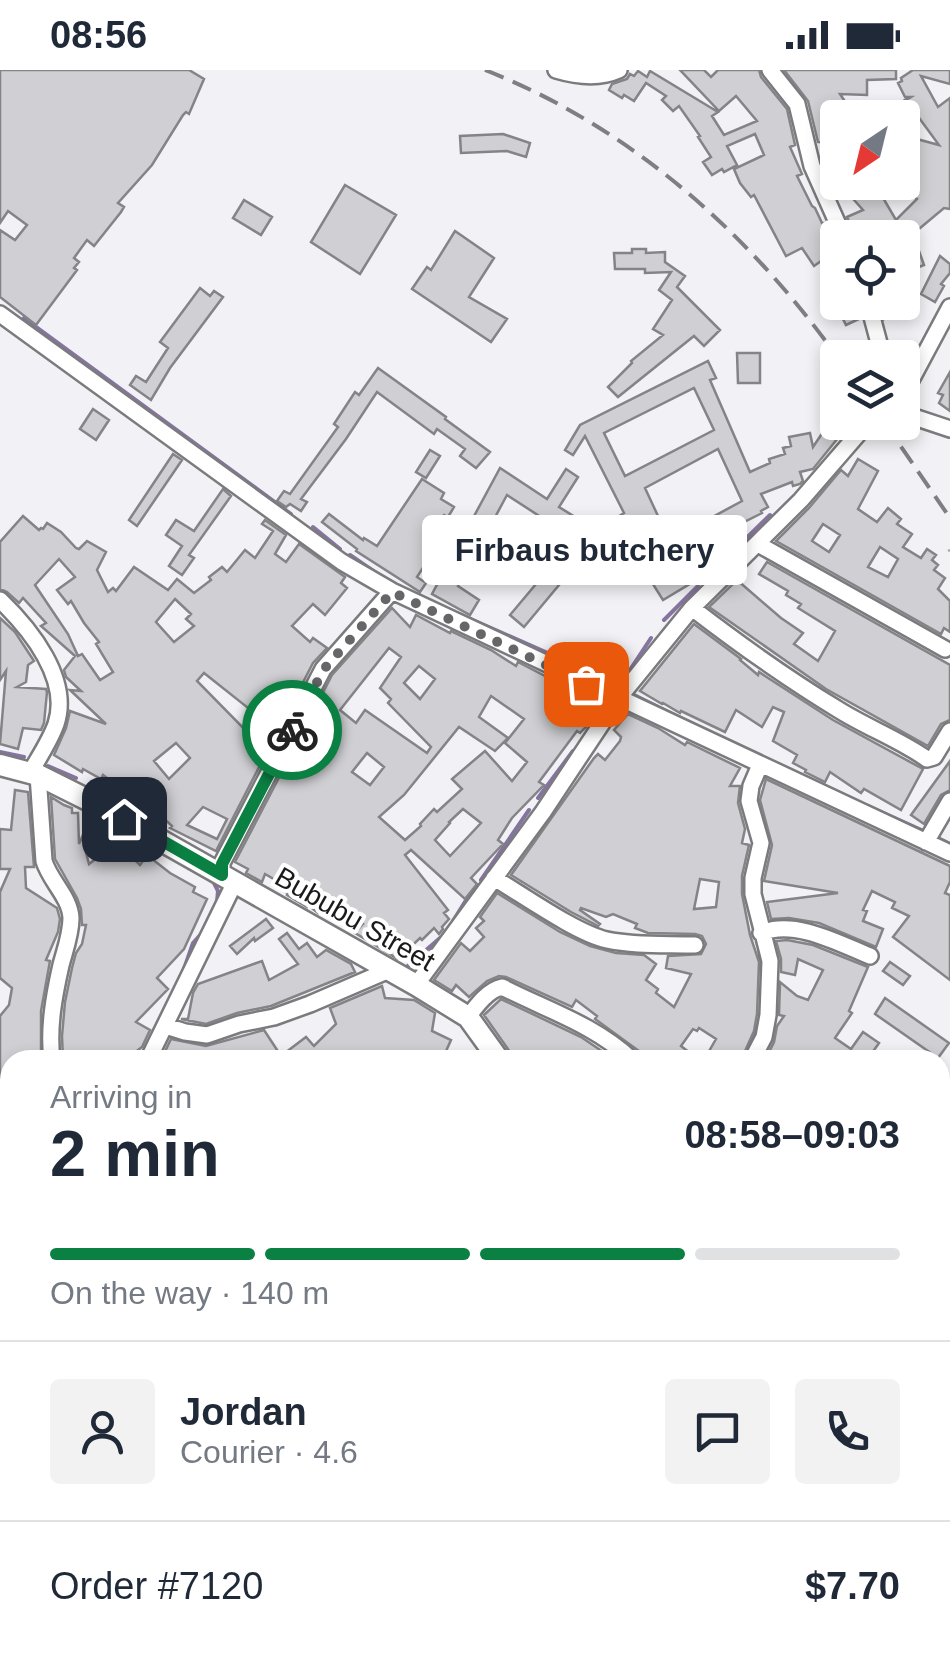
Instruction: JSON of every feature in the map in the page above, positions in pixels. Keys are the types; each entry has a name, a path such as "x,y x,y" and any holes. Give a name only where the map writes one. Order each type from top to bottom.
{"street":[{"path":"556,70 576,76 619,70"},
{"path":"770,70 798,104 812,166 836,220"},
{"path":"920,363 950,307"},
{"path":"0,314 342,562 392,592 950,853"},
{"path":"920,419 950,429"},
{"path":"416,984 543,812 618,699 692,608 758,544 853,440"},
{"path":"758,544 944,649"},
{"path":"153,1050 228,878 222,864 324,669 392,592"},
{"path":"692,608 758,659 841,712 927,759 934,757 950,732"},
{"path":"4,610 34,636 61,696 56,724 34,774 44,861 71,917 55,990 51,1050"},
{"name":"Bububu Street","path":"0,764 34,774 100,806 468,1017"},
{"path":"757,1050 768,1014 770,961 753,894 761,843 749,802 760,765"},
{"path":"926,842 950,801"},
{"path":"494,878 605,940 695,944"},
{"path":"761,933 786,929 827,939 870,956"},
{"path":"166,1026 184,1032 217,1033 310,1004 389,970"},
{"path":"491,1050 468,1017 479,1002 502,987 594,1030 622,1050"}],"building":[{"path":"0,70 189,70 204,79 189,114 183,115 152,165 118,203 124,207 94,246 87,240 74,258 79,262 74,268 77,270 36,325 0,297 0,230 15,240 27,225 8,211 0,223"},
{"path":"680,70 704,70 711,77 718,70 759,70 787,109 795,145 790,147 802,174 797,176 821,220 820,262 814,266 802,248 786,256 754,195 751,197 740,183 734,169 764,155 755,134 727,146 737,165 712,175 703,162 711,157 679,106 673,111 662,100 666,96 646,83 634,101 609,90 630,74 634,76 638,71 647,77 650,71 718,112 712,116 724,135 757,121 736,96 719,111"},
{"path":"784,70 896,70 896,79 867,80 867,95 840,94 844,100 820,100 820,142 808,101"},
{"path":"913,70 950,70 950,84 921,76 938,107 950,98 950,209 944,208 920,228 920,220 896,220 920,200 920,140 939,145 920,119 920,100 906,100 911,97 905,97 898,83"},
{"path":"503,134 530,143 526,157 507,151 461,153 460,136"},
{"path":"345,185 396,215 360,274 311,242"},
{"path":"244,200 272,217 261,235 233,218"},
{"path":"854,200 884,200 896,220 848,220 847,217 863,210"},
{"path":"455,231 494,258 469,297 507,319 491,342 412,289 427,267 431,270"},
{"path":"632,249 665,252 665,262 685,276 677,287 720,330 704,346 694,336 618,397 608,387 631,361 663,335 653,329 672,300 659,290 671,272 615,269 614,253 632,253"},
{"path":"940,256 950,264 950,273 935,302 921,294"},
{"path":"200,288 210,296 214,291 223,297 151,400 130,385 136,376 146,382 168,348 160,342"},
{"path":"737,353 760,353 760,383 738,383"},
{"path":"708,361 716,378 710,380 750,472 785,454 783,448 791,446 789,437 810,433 813,447 820,436 820,440 836,440 813,469 800,472 800,484 793,486 792,482 761,494 768,507 762,513 677,556 693,582 663,600 646,573 642,575 613,520 624,513 585,436 573,455 565,450 580,425","holes":["694,388 714,430 625,476 604,433","718,449 742,501 648,552 635,527 658,516 645,488"]},
{"path":"378,368 490,452 476,468 460,456 465,449 437,429 434,434 377,392 301,499 307,502 301,511 277,501 284,491 290,494 338,427 334,424 355,392 359,395"},
{"path":"950,372 950,411 939,403 943,395 938,393"},
{"path":"93,409 109,420 96,440 80,429"},
{"path":"430,450 440,456 426,478 416,472"},
{"path":"173,454 182,460 137,526 129,520"},
{"path":"858,459 878,471 858,509 877,522 888,508 901,519 897,524 912,534 903,547 921,558 927,549 936,555 932,560 938,565 934,570 945,578 938,589 950,601 950,632 944,628 941,634 776,541 841,470 848,476","holes":["823,524 840,535 829,552 812,541","880,547 898,559 888,577 868,567"]},
{"path":"500,468 547,499 566,469 578,477 559,507 583,522 573,538 507,495 458,586 479,600 470,615 432,594"},
{"path":"422,479 444,493 441,499 454,507 428,539 434,543 417,577 426,583 420,592 356,551 322,522 329,514 377,546"},
{"path":"223,489 231,496 189,555 194,558 182,575 169,566 182,546 166,535 176,520 194,531"},
{"path":"23,516 39,530 47,523 76,548 87,541 106,552 97,570 108,592 113,588 116,591 134,567 168,590 177,579 194,593 222,567 227,572 245,550 255,558 273,531 262,524 265,520 286,535 275,554 286,562 299,544 345,577 341,583 347,588 325,615 313,604 292,626 310,642 313,638 327,648 313,663 271,738 216,851 170,828 156,811 152,815 103,775 101,779 83,769 82,772 54,755 70,711 106,724 70,690 81,691 64,670 75,656 41,626 46,623 23,598 19,603 0,589 0,542","holes":["59,559 75,577 57,590 68,604 71,601 99,642 96,644 113,672 100,680 82,654 78,656 35,585","175,599 191,614 186,619 194,626 174,642 156,622","204,673 267,723 253,738 197,681","176,743 190,758 169,779 154,761","203,807 227,819 217,839 187,825"]},
{"path":"573,540 586,550 524,627 510,615"},
{"path":"767,562 950,665 950,720 941,724 928,746 826,689 709,607 737,580 803,633 794,644 818,661 835,631 798,608 801,604 786,595 788,591 759,574"},
{"path":"392,608 410,627 416,615 516,666 518,662 602,702 539,782 544,785 512,818 498,840 503,844 471,878 477,884 465,899 411,850 405,855 448,910 444,913 449,919 439,934 434,928 398,959 355,933 363,924 337,902 334,905 328,900 318,913 287,895 281,890 284,885 265,874 262,882 235,862 311,722 332,675","holes":["389,648 401,657 380,688 391,699 388,703 431,747 427,753 365,710 356,723 340,710","419,666 435,679 420,699 404,683","491,696 524,719 505,743 527,762 512,781 485,751 452,779 462,789 437,812 434,809 405,840 379,817 404,795 459,727 495,751 508,738 479,717","367,753 384,767 370,785 352,772","463,809 481,823 450,856 435,840"]},
{"path":"0,618 15,632 34,661 28,665 26,682 17,687 47,692 41,730 23,728 18,749 0,744 6,671 0,680"},
{"path":"694,624 758,675 759,672 833,720 923,769 901,810 864,789 861,793 830,772 825,782 793,763 797,755 773,741 784,712 773,707 762,727 736,710 725,732 640,691"},
{"path":"628,714 685,745 687,742 740,768 730,786 740,786 738,803 745,829 742,843 749,845 742,894 759,962 757,1014 745,1050 710,1050 716,1039 699,1028 693,1029 681,1046 686,1050 638,1050 576,1000 572,1007 499,976 469,997 456,985 452,991 434,980 461,943 470,951 484,937 476,928 484,921 480,917 497,893 590,946 644,955 656,964 646,980 674,1007 691,974 666,968 668,956 701,954 706,944 702,936 648,933 613,914 606,917 581,908 598,926 511,875 594,758 598,754 605,760 621,737 614,730","holes":["700,879 719,882 716,907 694,909"]},
{"path":"950,761 950,790 941,795 924,824 911,815"},
{"path":"766,779 950,866 945,893 950,895 950,980 893,937 909,916 892,908 895,902 872,891 863,910 867,911 863,921 883,929 876,947 819,923 771,919 767,902 838,893 764,881 772,845 760,800"},
{"path":"15,790 28,792 34,867 25,867 26,888 57,908 60,919 46,960 50,961 41,1011 41,1050 0,1050 0,1016 9,1005 12,988 0,978 0,892 10,869 0,869 0,829 11,830"},
{"path":"51,797 72,808 72,813 78,813 79,844 82,837 89,864 116,843 87,828 93,818 128,837 130,843 121,846 140,865 147,855 207,899 184,949 157,978 168,989 136,1022 150,1030 138,1050 63,1050 65,1002 86,925 82,925 77,898 55,859"},
{"path":"266,919 273,928 255,941 254,938 237,954 230,946"},
{"path":"287,933 299,949 307,943 317,957 326,950 351,964 355,972 271,1006 206,1024 181,1019 188,1019 198,984 262,961 269,980 298,964 279,939"},
{"path":"776,941 813,945 868,967 849,1011 852,1013 835,1038 851,1049 863,1032 879,1043 874,1050 770,1050 784,1016 779,1015 780,982 808,1000 823,970 798,959 795,975 781,972"},
{"path":"890,962 910,976 903,985 883,971"},
{"path":"382,986 385,998 414,1000 435,1013 432,1031 451,1040 446,1050 289,1050 306,1037 314,1046 336,1024 330,1008"},
{"path":"885,998 949,1043 944,1050 927,1050 875,1014"},
{"path":"501,999 600,1050 509,1050 484,1015"},
{"path":"264,1030 277,1050 166,1050 171,1039 206,1046"}],"waterway":[{"path":"24,318 291,514"},
{"path":"715,569 770,515"},
{"path":"313,527 340,549"},
{"path":"350,555 385,579"},
{"path":"664,620 698,586"},
{"path":"457,613 620,685 651,638"},
{"path":"634,695 711,733"},
{"path":"538,798 573,751"},
{"path":"0,752 24,757"},
{"path":"48,766 76,778"},
{"path":"92,788 130,811"},
{"path":"868,806 928,833"},
{"path":"481,880 529,810"},
{"path":"936,837 950,844"},
{"path":"212,879 218,891 217,902"},
{"path":"453,921 473,889"},
{"path":"184,969 193,943 202,933"},
{"path":"402,971 440,938"},
{"path":"759,947 762,978"},
{"path":"175,1022 184,1003"},
{"path":"747,1050 760,1021"}],"railway":[{"path":"485,70 589,121 682,188 765,268 824,340"},
{"path":"896,440 950,518"}],"way so far":[{"path":"292,730 324,669 392,592 586,684"}],"place":[{"name":"Firbaus butchery","path":"586,684"}],"route":[{"path":"124,819 222,875 222,864 292,730"}]}
